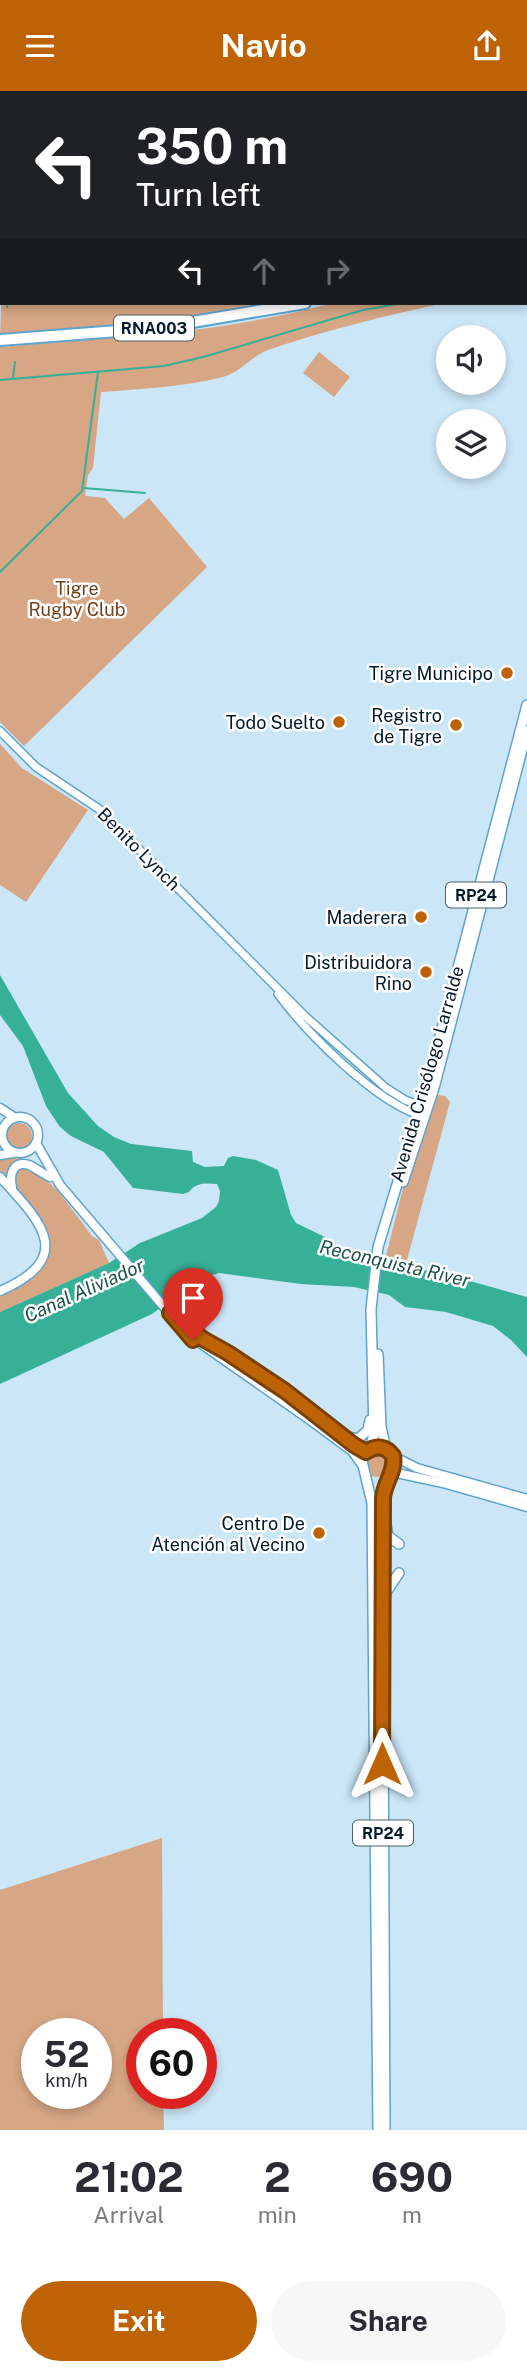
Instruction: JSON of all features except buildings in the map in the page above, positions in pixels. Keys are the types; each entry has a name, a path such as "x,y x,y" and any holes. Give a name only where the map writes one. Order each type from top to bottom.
{"highway":[{"name":"RNA003","path":"0,340 157,328 293,305"}],"main road":[{"name":"Avenida Crisólogo Larralde","path":"423,1112 527,705"},
{"name":"Avenida Crisólogo Larralde","path":"368,1450 374,1434 376,1261 423,1112 527,731"},
{"path":"0,1108 14,1117 32,1121 38,1131 36,1143 30,1150 0,1155"},
{"path":"14,1117 1,1127 2,1141 60,1185"},
{"path":"36,1143 60,1185 193,1340 349,1448 363,1469 378,1480 390,1474 443,1483 527,1507"},
{"path":"13,1190 9,1178 11,1172 20,1165 27,1165 50,1177"},
{"path":"0,1177 35,1215 45,1237 40,1264 25,1279 0,1291"},
{"path":"170,1313 203,1339 368,1450 378,1447 417,1468 527,1499"},
{"name":"Avenida Crisólogo Larralde","path":"375,1333 381,1427 389,1453"},
{"path":"336,1430 352,1438 361,1437 370,1427 373,1408"},
{"name":"RP24","path":"368,1450 363,1469 372,1503 377,2130"},
{"name":"RP24","path":"385,2130 382,1520 383,1490 394,1466 389,1453"},
{"path":"382,1520 387,1526 388,1536 399,1544"},
{"path":"383,1597 400,1573"}],"street":[{"name":"Benito Lynch","path":"0,731 36,767 99,809 306,1017 386,1088 423,1112"}],"green space":[{"path":"1,305 273,305 126,327 0,337"},
{"name":"Tigre Rugby Club","path":"326,305 436,305 356,324 268,350 223,377 147,389 101,392 93,468 88,475 85,496 105,498 124,519 149,498 207,567 24,746 0,722 0,347 197,329"},
{"path":"319,352 350,377 334,397 303,373"},
{"path":"0,744 22,768 88,810 26,902 0,885"},
{"path":"438,1095 445,1096 450,1102 405,1267 384,1264 403,1188 408,1184 434,1099"},
{"path":"19,1123 28,1127 32,1136 28,1145 19,1149 10,1145 6,1136 10,1127"},
{"path":"4,1155 20,1157 27,1161 9,1169 4,1178 0,1173 0,1159"},
{"path":"26,1168 59,1192 92,1236 99,1240 109,1263 0,1312 0,1294 24,1283 35,1273 47,1243 44,1223 17,1191 12,1178 19,1169"},
{"path":"377,1451 386,1455 390,1464 386,1473 377,1477 368,1473 364,1464 368,1455"},
{"path":"162,1838 163,2018 126,2018 126,2109 163,2109 164,2130 0,2130 0,1890"}],"water":[{"name":"Canal Aliviador","path":"0,975 68,1093 98,1126 131,1144 192,1151 193,1162 205,1167 224,1166 228,1158 233,1156 256,1160 278,1170 291,1215 296,1223 325,1237 333,1248 367,1263 438,1272 527,1297 527,1357 493,1326 446,1312 405,1307 389,1295 354,1287 301,1284 219,1273 186,1283 178,1295 152,1314 0,1384 0,1312 109,1263 140,1243 202,1218 216,1207 220,1191 217,1184 209,1183 198,1185 183,1194 133,1188 104,1152 71,1136 60,1127 46,1106 23,1046 0,1015"}],"waterway":[{"path":"0,380 164,366 363,310 391,305"},
{"path":"13,378 15,362"},
{"path":"0,572 82,491 98,372"},
{"path":"84,488 145,493"}],"place":[{"name":"Tigre Municipo","path":"507,673"},
{"name":"Todo Suelto","path":"339,722"},
{"name":"Registro de Tigre","path":"456,725"},
{"name":"Maderera","path":"421,917"},
{"name":"Distribuidora Rino","path":"426,972"},
{"name":"Centro De Atención al Vecino","path":"319,1533"}],"route":[{"path":"193,1340 170,1313 194,1333 285,1391 354,1445 366,1452 374,1447 382,1448 393,1456 394,1466 385,1483 383,1498 382,1764"}],"water label":[{"name":"Reconquista River","path":"395,1263"}]}
